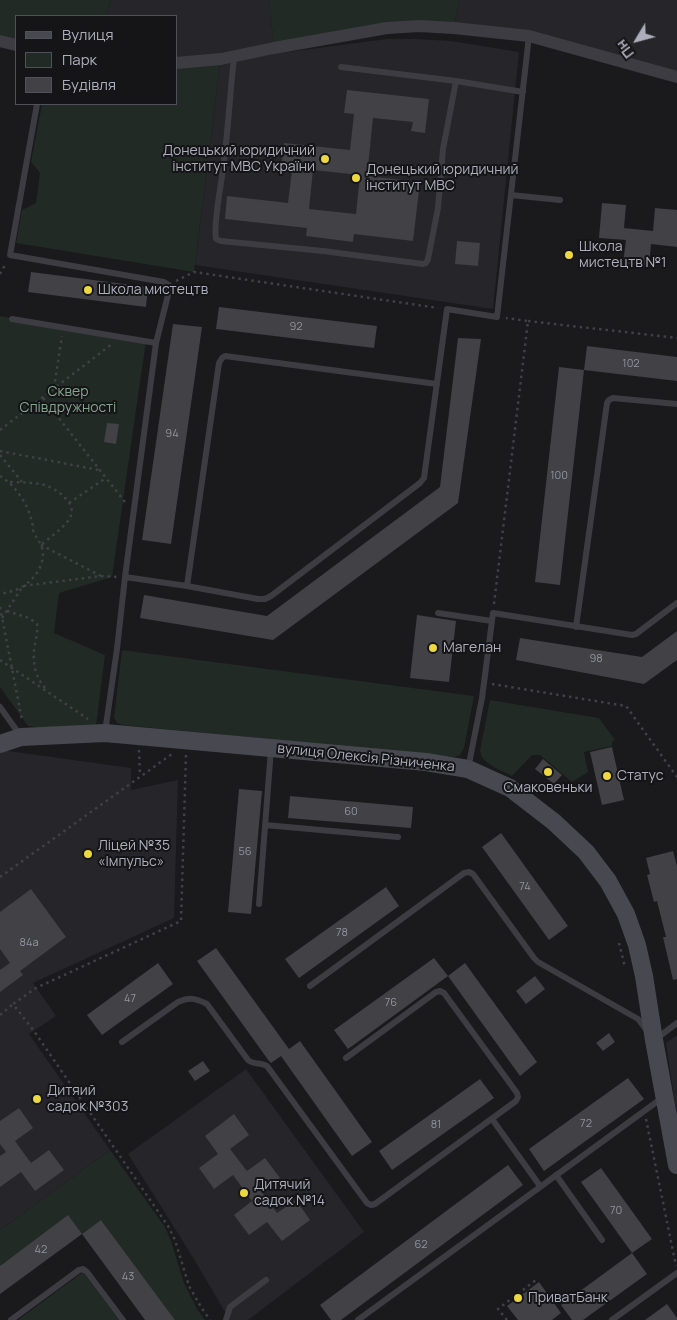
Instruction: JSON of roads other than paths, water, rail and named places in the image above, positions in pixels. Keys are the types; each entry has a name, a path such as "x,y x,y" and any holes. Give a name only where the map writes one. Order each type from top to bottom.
{"street":[{"path":"178,63 234,57 387,28 410,26 454,28 529,36 677,77"},
{"path":"0,41 15,45"},
{"name":"вулиця Олексія Різниченка","path":"0,744 22,730 105,730 426,762 468,769 510,788 554,822 586,852 608,881 626,914 637,945 644,976 677,1165"}],"lane":[{"path":"125,578 265,598 271,596 420,483 426,473 447,310 497,317 529,36"},
{"path":"234,57 217,212 216,239 322,250 423,264 428,259 438,208 443,149 456,81"},
{"path":"341,67 456,81 523,92"},
{"path":"37,105 10,254 164,282 169,285 169,292 156,343 105,730"},
{"path":"512,196 560,200"},
{"path":"12,320 156,343"},
{"path":"187,586 219,363 222,358 225,356 437,384"},
{"path":"576,627 607,403 613,398 677,404"},
{"path":"468,769 484,683 493,613 632,635 636,634 677,603"},
{"path":"438,612 492,621"},
{"path":"0,707 22,730"},
{"path":"259,904 271,748"},
{"path":"265,825 398,837"},
{"path":"310,986 464,873 469,872 538,962 638,1019 654,1040 677,1023"},
{"path":"122,1042 178,1002 187,999 197,999 207,1004 248,1060 267,1066 371,1205 375,1204 492,1119 516,1101 518,1097 517,1093 444,993 440,991 436,992 346,1058"},
{"path":"358,1320 664,1096"},
{"path":"492,1119 540,1186"},
{"path":"556,1175 602,1240"},
{"path":"11,1320 83,1269 123,1320"},
{"path":"612,1320 677,1271"},
{"path":"226,1320 230,1307 266,1280"}],"place":[{"name":"Донецький юридичний інститут МВС України","path":"325,159"},
{"name":"Донецький юридичний інститут МВС","path":"356,178"},
{"name":"Школа мистецтв №1","path":"569,255"},
{"name":"Школа мистецтв","path":"88,290"},
{"name":"Магелан","path":"433,648"},
{"name":"Смаковеньки","path":"548,772"},
{"name":"Статус","path":"607,776"},
{"name":"Ліцей №35 «Імпульс»","path":"88,854"},
{"name":"Дитяий садок №303","path":"37,1099"},
{"name":"Дитячий садок №14","path":"244,1193"},
{"name":"ПриватБанк","path":"518,1298"}],"park label":[{"name":"Сквер Співдружності","path":"68,400"}]}
